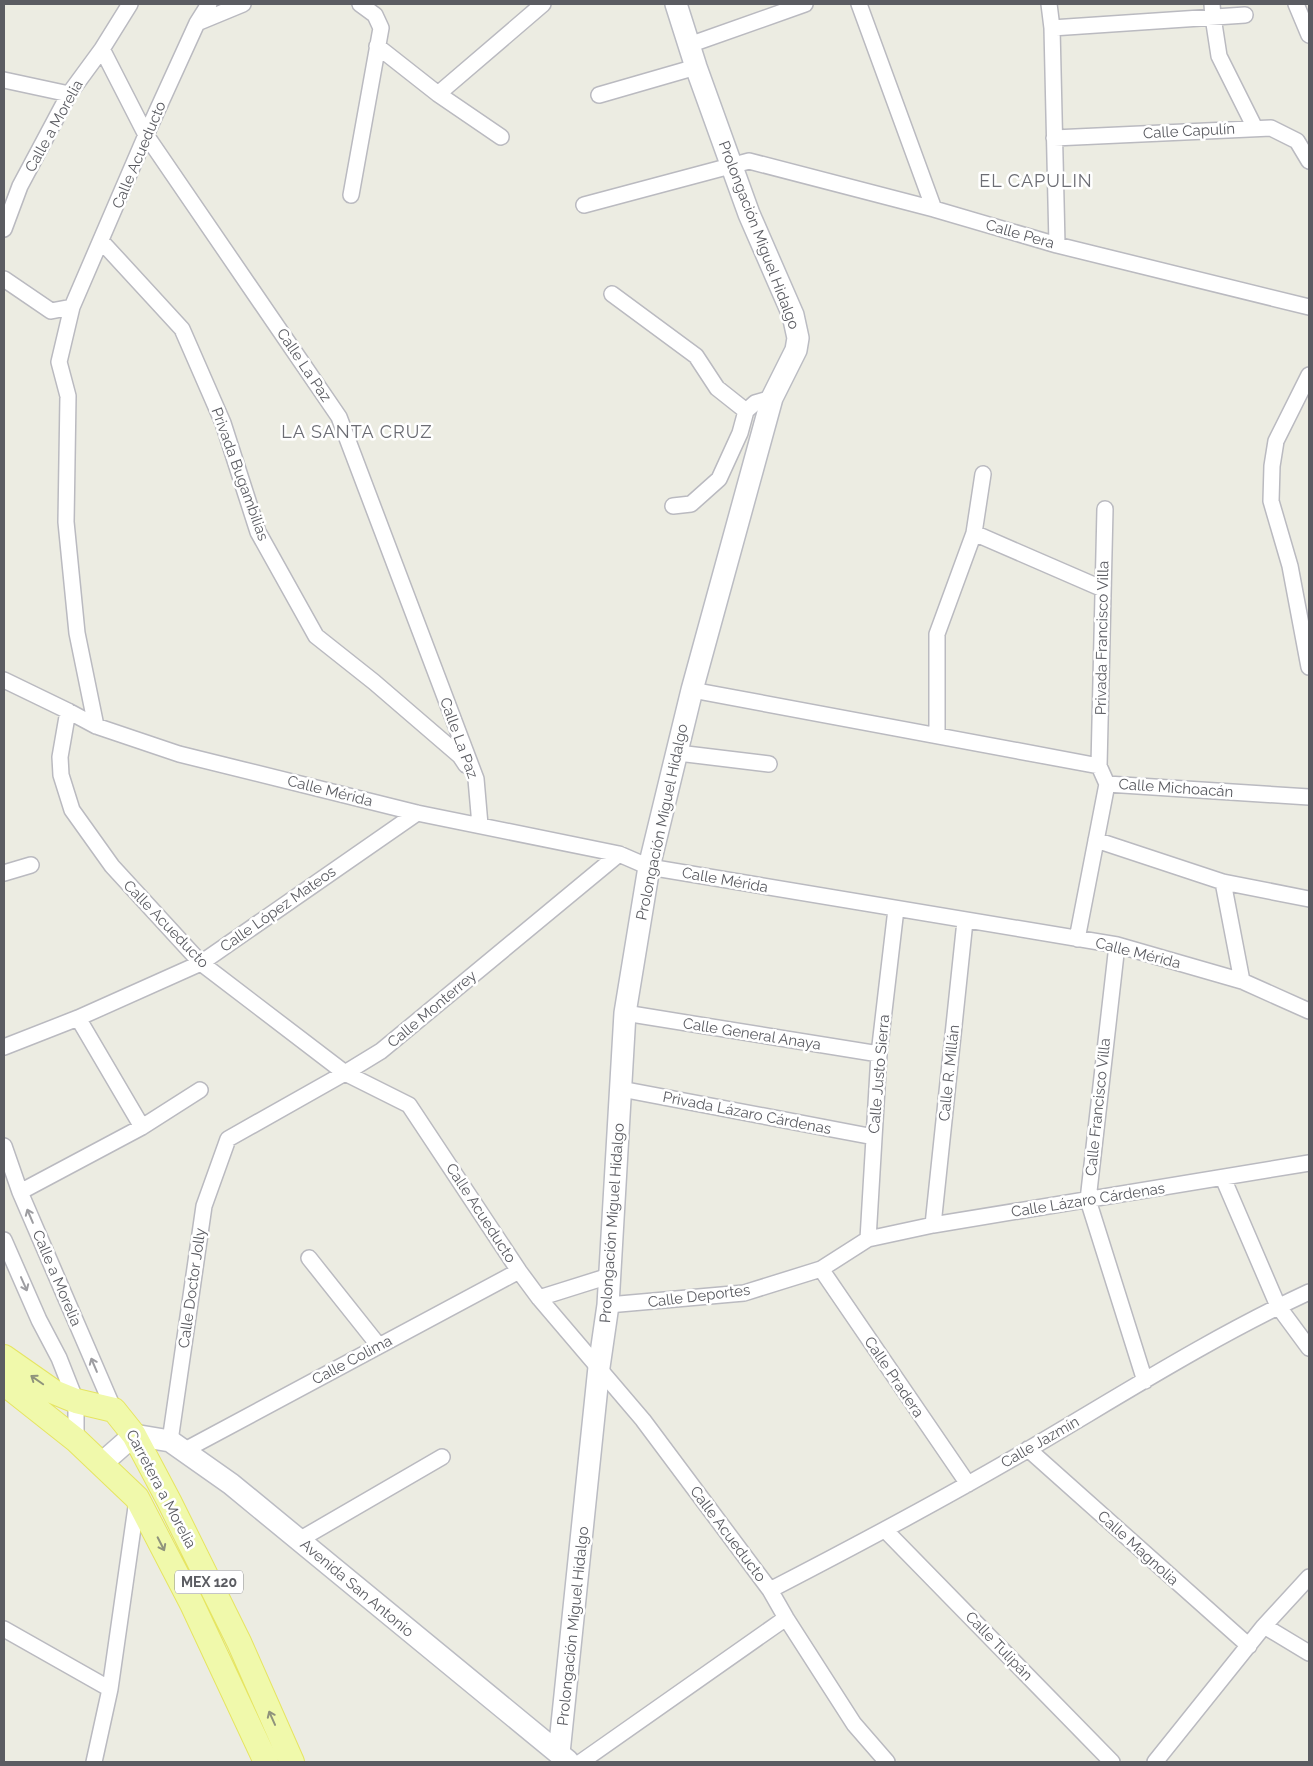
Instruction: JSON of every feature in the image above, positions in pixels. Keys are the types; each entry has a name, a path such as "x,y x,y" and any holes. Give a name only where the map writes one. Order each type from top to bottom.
{"main road":[{"path":"4,1357 54,1392 76,1401 114,1410"},
{"name":"MEX 120","path":"4,1383 76,1440"},
{"name":"Carretera a Morelia","path":"114,1410 134,1435 169,1501 239,1642 292,1762"},
{"name":"Carretera a Morelia","path":"76,1440 137,1498 192,1604 266,1762"}],"street":[{"name":"Calle a Morelia","path":"4,229 20,186 69,94 102,49 130,4"},
{"name":"Calle Acueducto","path":"96,726 77,633 66,522 68,396 59,362 72,308 102,242 146,135 197,23 209,4"},
{"path":"197,23 243,4"},
{"path":"351,195 381,28 375,15 360,4"},
{"path":"438,94 543,4"},
{"name":"Prolongación Miguel Hidalgo","path":"565,1758 599,1367 608,1305 625,1014 649,867 692,690 772,398 796,350 798,338 793,315 749,214 696,67 676,4"},
{"path":"689,45 806,4"},
{"path":"859,4 934,209"},
{"path":"1049,4 1052,28 1057,245"},
{"path":"1296,4 1309,35"},
{"path":"1052,28 1212,10 1245,16"},
{"path":"1212,10 1219,56 1256,128"},
{"path":"377,46 438,94 501,137"},
{"name":"Calle La Paz","path":"102,49 146,135 339,417 476,779 480,825"},
{"path":"599,95 696,67"},
{"path":"4,80 69,94"},
{"name":"Calle Capulín","path":"1054,138 1271,128 1296,140 1309,161"},
{"name":"Calle Pera","path":"584,205 749,160 934,209 1057,245 1309,306"},
{"name":"Privada Bugambilias","path":"102,242 182,329 223,423 258,532 316,636 374,682 460,756 476,779"},
{"path":"4,279 51,312 72,308"},
{"path":"612,294 696,356 717,388 746,411"},
{"path":"1309,375 1276,441 1272,466 1271,501 1290,566 1309,667"},
{"path":"673,506 691,504 719,479 740,433 746,411 755,404 772,398"},
{"path":"938,735 937,634 974,533 983,474"},
{"name":"Privada Francisco Villa","path":"1099,766 1105,509"},
{"path":"974,533 1103,589"},
{"name":"Calle Mérida","path":"4,680 96,726 179,754 417,813 618,854 649,867 1117,945 1242,981 1309,1011"},
{"name":"Calle Michoacán","path":"692,690 1099,766 1107,784 1309,797"},
{"name":"Calle Acueducto","path":"68,711 60,756 61,775 72,810 112,866 201,962 345,1073 409,1105 519,1271 539,1298 643,1420 770,1590 854,1724 887,1762"},
{"path":"678,753 769,764"},
{"path":"1076,939 1107,784"},
{"name":"Calle López Mateos","path":"4,1047 78,1018 201,962 417,813"},
{"path":"1096,840 1222,882 1309,898"},
{"name":"Calle Monterrey","path":"228,1138 345,1073 381,1050 618,854"},
{"path":"4,872 31,864"},
{"path":"1222,882 1242,981"},
{"name":"Calle Justo Sierra","path":"868,1239 879,1054 896,909"},
{"name":"Calle R. Millán","path":"933,1225 965,921"},
{"name":"Calle Francisco Villa","path":"1117,945 1088,1200 1144,1381"},
{"name":"Calle General Anaya","path":"625,1014 879,1054"},
{"path":"78,1018 142,1127"},
{"name":"Privada Lázaro Cárdenas","path":"621,1089 874,1137"},
{"path":"20,1192 142,1127 200,1090"},
{"name":"Calle Doctor Jolly","path":"178,1445 204,1206 228,1138"},
{"name":"Calle a Morelia","path":"4,1150 20,1192 114,1410"},
{"name":"Calle Lázaro Cárdenas","path":"868,1239 933,1225 1309,1163"},
{"path":"1222,1178 1278,1306 1309,1348"},
{"name":"Calle Deportes","path":"608,1305 744,1293 821,1269 868,1239"},
{"name":"Calle a Morelia","path":"4,1240 59,1358 76,1401 76,1440"},
{"path":"309,1258 379,1346"},
{"name":"Calle Pradera","path":"821,1269 968,1484"},
{"name":"Calle Colima","path":"178,1445 379,1346 519,1271"},
{"path":"539,1298 609,1276"},
{"name":"Calle Jazmín","path":"770,1590 886,1531 1144,1381 1278,1306 1309,1292"},
{"path":"101,1464 134,1435"},
{"name":"Avenida San Antonio","path":"134,1435 178,1445 231,1484 565,1758"},
{"name":"Calle Magnolia","path":"1028,1450 1248,1646"},
{"path":"299,1540 442,1457"},
{"path":"94,1762 110,1689 137,1498"},
{"name":"Calle Tulipán","path":"886,1531 1112,1762"},
{"path":"1154,1762 1264,1626 1309,1577"},
{"path":"581,1762 786,1618"},
{"path":"1264,1626 1309,1653"},
{"path":"4,1629 110,1689"}],"district":[{"name":"EL CAPULIN","path":"1036,181"},
{"name":"LA SANTA CRUZ","path":"357,432"}]}
